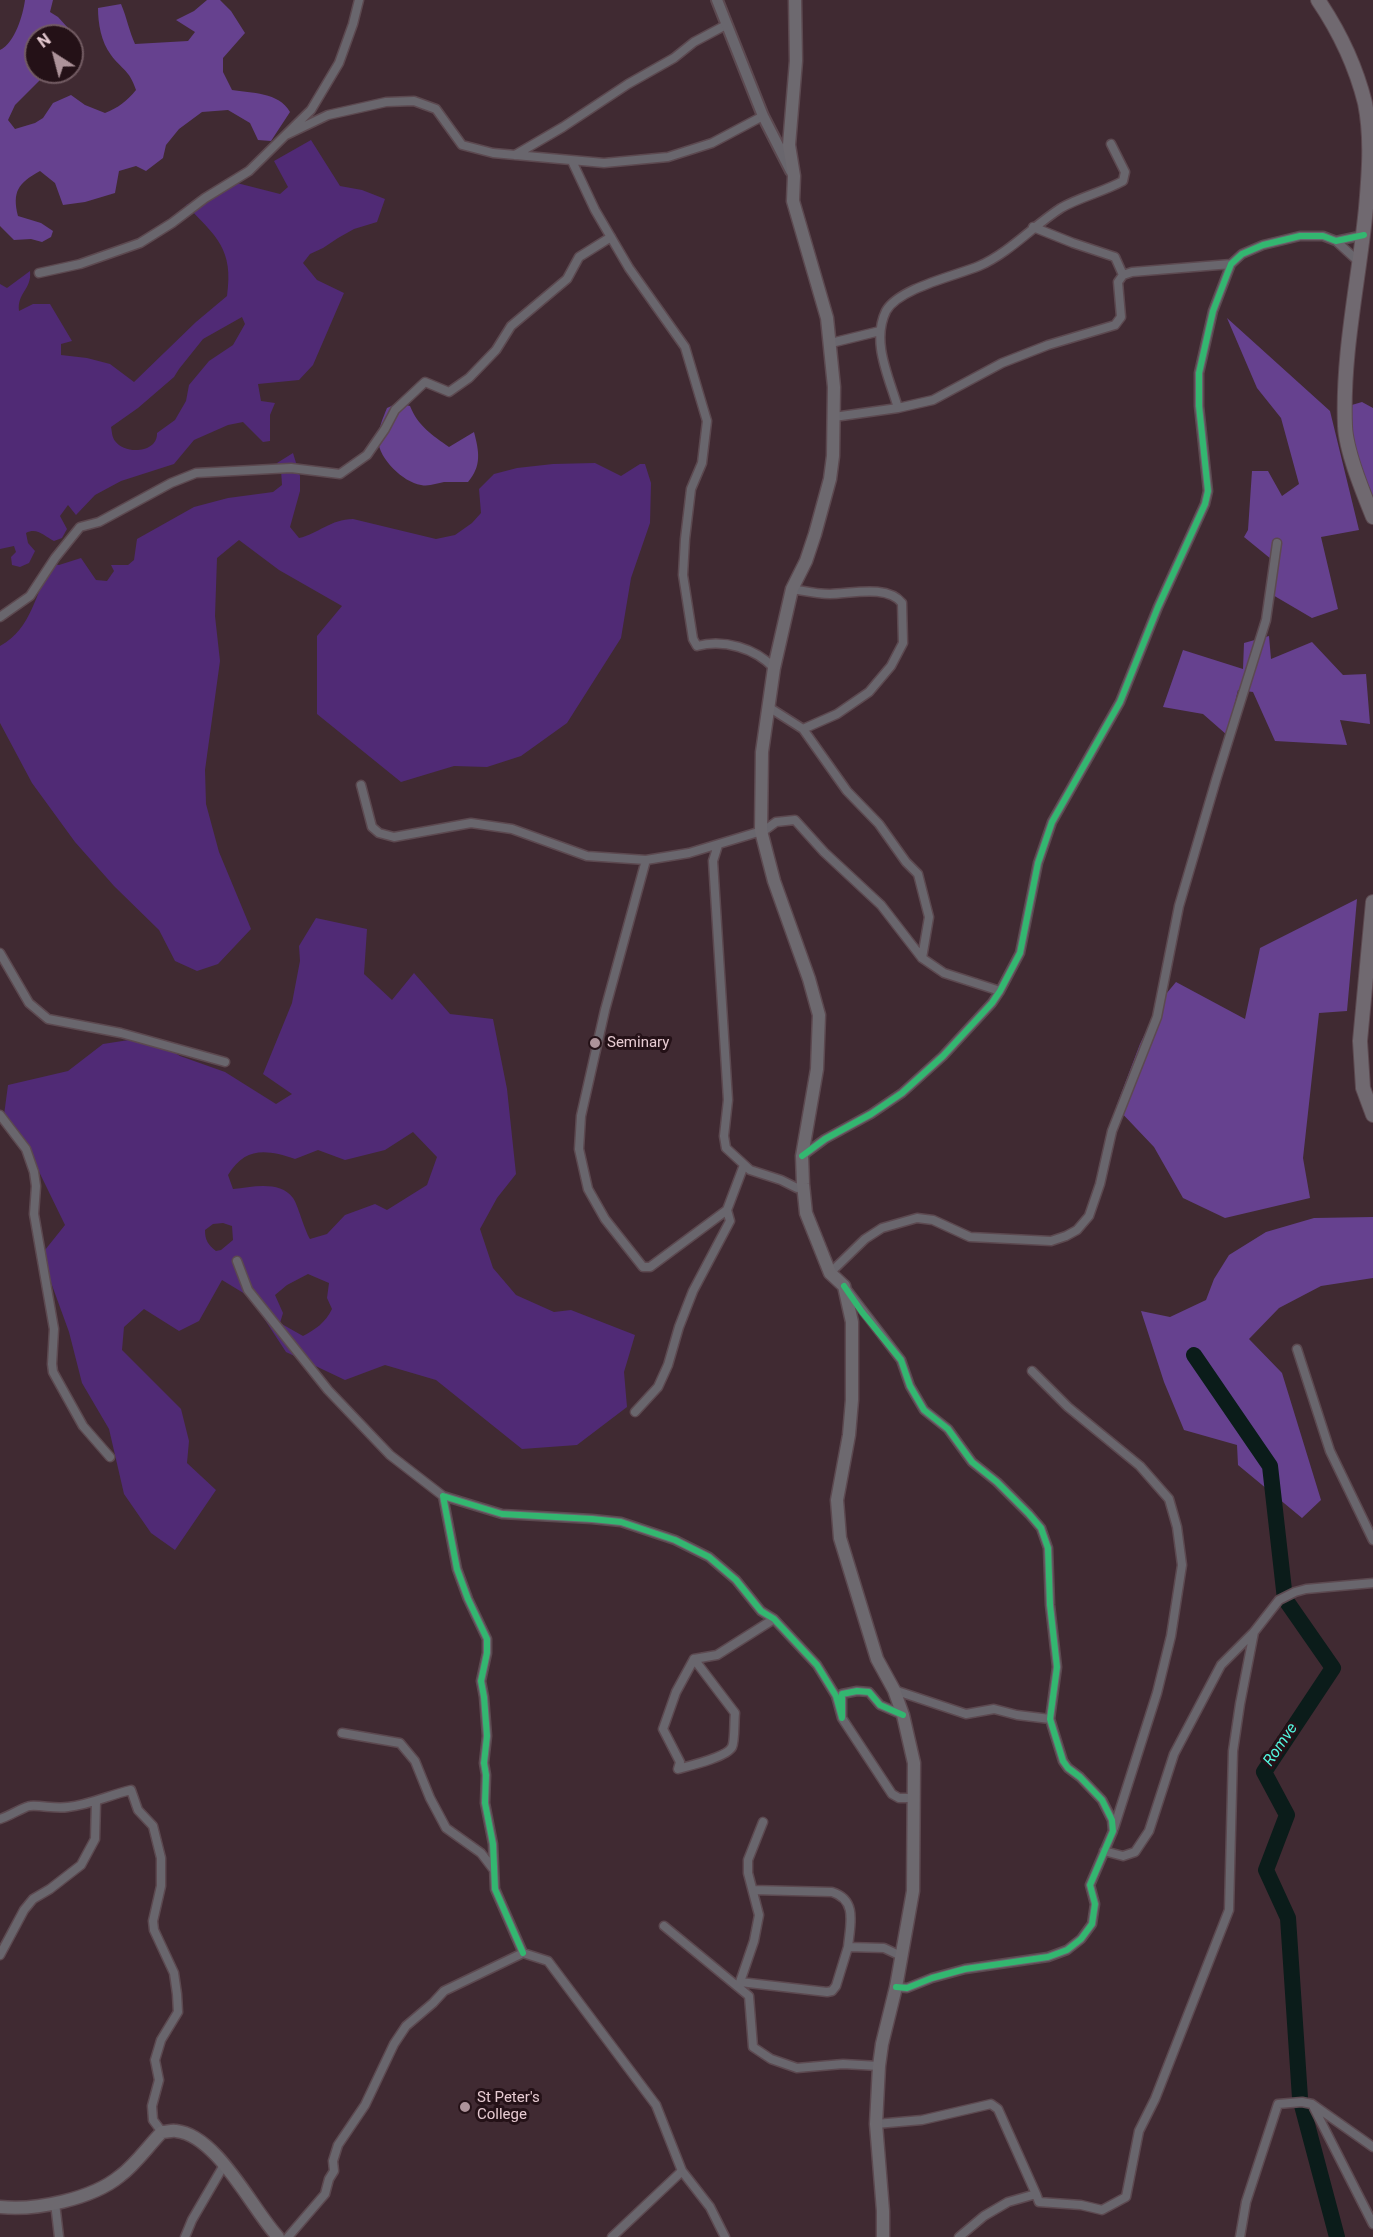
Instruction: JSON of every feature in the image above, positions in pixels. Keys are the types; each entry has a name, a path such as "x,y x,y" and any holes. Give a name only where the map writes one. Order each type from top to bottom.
{"highway":[{"path":"1318,0 1369,98 1370,165 1364,235 1346,374 1345,428 1359,480 1373,517"},
{"path":"1373,902 1360,1041 1364,1088 1373,1115"}],"main road":[{"path":"795,0 796,61 789,145 794,176 793,201 822,296 831,343 833,456 830,479 806,561 792,590 774,668 762,752 760,831 774,881 809,979 819,1016 817,1069 802,1156 803,1184 806,1213 830,1273 844,1286 852,1322 853,1368 849,1435 837,1500 840,1538 876,1659 894,1690 903,1715 914,1763 913,1890 879,2066 876,2124 883,2237"},
{"path":"0,2206 12,2208 55,2203 98,2189 120,2176 162,2132 177,2131 192,2136 210,2148 278,2237"}],"street":[{"path":"39,273 80,264 140,243 249,171 312,110 339,63 359,0"},
{"path":"717,0 763,116 794,176"},
{"path":"514,155 674,58 694,42 726,25"},
{"path":"286,135 328,115 386,102 414,101 436,109 462,145 493,153 604,163 668,157 712,143 763,116"},
{"path":"898,408 879,344 880,331 892,302 948,276 981,265 1006,250 1033,226 1071,203 1094,196 1124,181 1125,172 1111,144"},
{"path":"572,161 629,268 685,347 706,421 702,463 691,489 685,539 683,575 693,639 697,646 711,643 742,648 763,656 774,668"},
{"path":"1033,226 1115,257 1123,276"},
{"path":"1336,241 1364,235"},
{"path":"802,1156 825,1139 872,1114 902,1093 943,1056 992,1003 1020,953 1038,863 1052,822 1120,702 1158,607 1205,504 1208,491 1199,406 1199,373 1213,311 1231,264 1242,254 1263,244 1300,237 1323,236 1336,241 1359,262"},
{"path":"0,617 30,596 54,558 80,527 99,522 171,483 196,473 291,468 340,474 367,455 395,410 413,392 425,382 449,392 469,378 496,350 511,326 567,279 579,257 611,237"},
{"path":"834,417 898,408 933,400 1002,363 1039,348 1115,325 1120,317 1118,282 1123,276 1132,272 1231,264"},
{"path":"831,343 880,331"},
{"path":"830,1273 865,1239 882,1228 917,1218 933,1220 970,1236 1051,1241 1077,1230 1089,1216 1100,1184 1112,1131 1157,1017 1179,906 1266,620 1277,543"},
{"path":"792,590 828,594 868,590 899,599 902,603 903,643 891,666 869,693 837,714 803,729"},
{"path":"770,708 803,729 847,791 879,824 906,862 918,874 929,917 922,958"},
{"path":"362,785 372,827 379,833 394,837 471,823 512,829 587,856 646,860 689,853 765,830 776,822 795,820 824,852 881,905 922,958 944,973 1000,991"},
{"path":"718,845 713,861 728,1100 724,1136 726,1148 750,1170 797,1188 803,1184"},
{"path":"646,860 605,1010 581,1116 579,1149 588,1189 605,1219 644,1267 650,1267 727,1210 744,1165"},
{"path":"0,953 29,1003 48,1019 121,1033 225,1062"},
{"path":"0,1115 26,1149 34,1172 36,1186 34,1214 54,1329 51,1364 53,1372 83,1426 110,1458"},
{"path":"635,1412 658,1387 668,1365 693,1291 730,1221 727,1210"},
{"path":"237,1261 248,1290 328,1390 390,1455 443,1496 502,1514 621,1522 675,1540 709,1557 736,1580 761,1611 774,1619 817,1665 836,1696 842,1718 892,1794 899,1798 912,1798"},
{"path":"844,1286 901,1360 910,1386 924,1410 948,1429 972,1462 997,1482 1041,1528 1048,1548 1050,1605 1057,1667 1050,1719 1064,1761 1068,1768 1080,1776 1102,1800 1112,1821 1113,1831"},
{"path":"1297,1349 1330,1451 1373,1540"},
{"path":"896,1987 907,1988 965,1969 1039,1959 1067,1950 1081,1939 1092,1923 1095,1904 1090,1885 1113,1831 1157,1693 1172,1636 1182,1565 1177,1527 1169,1499 1140,1466 1068,1407 1032,1371"},
{"path":"443,1496 457,1569 487,1639 487,1653 480,1680 484,1697 487,1736 484,1763 485,1803 493,1844 495,1889 523,1953"},
{"path":"1104,1851 1124,1856 1135,1852 1149,1831 1174,1754 1206,1690 1221,1665 1254,1632 1279,1600 1295,1592 1373,1583"},
{"path":"694,1659 717,1655 774,1619"},
{"path":"876,2124 922,2120 991,2104 998,2109 1039,2202 1081,2205 1102,2210 1126,2197 1138,2131 1155,2099 1229,1910 1233,1751 1254,1632"},
{"path":"694,1659 735,1713 733,1745 727,1752 678,1769 680,1762 663,1729 676,1692 694,1659"},
{"path":"894,1690 966,1714 994,1709 1017,1715 1050,1719"},
{"path":"842,1718 842,1694 857,1691 869,1692 880,1705 903,1715"},
{"path":"342,1732 400,1743 415,1761 430,1798 446,1828 480,1853 494,1870"},
{"path":"0,1820 13,1816 28,1806 68,1808 96,1802 113,1794 132,1790 138,1810 153,1826 162,1858 161,1886 153,1921 154,1930 174,1973 178,2012 161,2040 155,2060 159,2080 152,2106 153,2120 162,2132"},
{"path":"0,1954 24,1910 33,1899 81,1865 95,1839 96,1802"},
{"path":"740,1982 754,1941 759,1915 748,1873 748,1860 763,1822"},
{"path":"740,1982 820,1992 832,1991 836,1986 848,1947 851,1917 842,1895 832,1892 753,1890"},
{"path":"664,1926 749,1996"},
{"path":"848,1947 884,1948 901,1956"},
{"path":"288,2237 325,2194 334,2171 333,2161 338,2145 364,2105 394,2044 406,2026 444,1991 523,1953 548,1961 656,2105 682,2171 710,2206 725,2237"},
{"path":"740,1982 749,1996 753,2047 771,2059 797,2068 843,2064 879,2066"},
{"path":"1240,2237 1246,2202 1278,2104 1302,2102 1312,2104 1373,2147"},
{"path":"1312,2104 1373,2224"},
{"path":"185,2237 192,2220 224,2165"},
{"path":"612,2237 682,2171"},
{"path":"959,2237 984,2216 1008,2202 1036,2194"},
{"path":"55,2203 58,2237"}],"shaded area":[{"path":"25,0 53,0 50,12 64,24 24,24 24,84 36,84 15,105 8,120 15,129 35,123 43,118 53,103 71,95 85,105 105,113 122,104 136,90 128,74 108,50 99,26 98,8 121,4 135,44 188,41 195,32 176,20 194,11 207,0 220,0 231,11 245,33 223,58 223,72 232,90 272,97 285,105 290,112 271,141 258,140 250,123 228,110 202,112 179,129 166,145 163,158 146,171 136,166 119,171 115,193 85,202 63,205 55,183 40,171 26,180 18,189 16,208 18,216 41,223 53,231 51,237 42,242 31,239 14,240 0,226 0,50 10,41 20,21"},
{"path":"311,140 340,186 362,190 385,199 377,222 354,229 310,254 303,263 317,280 344,293 313,365 299,380 258,384 261,401 275,403 270,415 270,441 263,442 243,422 228,425 194,440 174,464 121,481 95,495 76,515 68,505 60,516 67,529 62,538 54,541 34,531 26,533 28,543 35,551 29,563 20,567 12,565 11,557 16,552 14,546 0,549 0,284 7,288 30,271 29,283 20,299 19,311 33,304 50,304 72,341 61,344 61,355 110,364 134,382 196,322 227,296 228,266 225,255 214,235 186,205 233,182 280,194 288,187 274,161","holes":["242,317 245,324 233,345 209,361 189,385 186,401 175,420 157,433 152,445 133,450 115,441 111,427 138,408 174,377 203,339"]},
{"path":"1227,318 1330,411 1359,530 1321,537 1338,609 1312,618 1266,591 1271,559 1244,537 1248,530 1252,471 1268,471 1282,496 1299,484 1281,418 1257,388"},
{"path":"1362,402 1373,408 1373,506 1348,451 1345,407"},
{"path":"398,403 410,406 421,425 449,447 474,432 478,458 476,470 468,482 421,485 407,479 387,462 379,447 378,436 387,408"},
{"path":"293,453 300,476 300,491 290,527 299,538 338,521 353,519 436,539 455,535 472,523 481,513 479,489 494,474 517,468 553,464 595,463 621,476 640,464 645,464 651,483 650,523 631,578 621,638 567,723 521,756 487,767 454,766 401,782 317,714 317,636 342,606 279,570 239,540 217,558 215,616 220,661 205,770 206,804 219,852 251,929 218,964 197,971 175,961 159,930 114,886 75,842 32,783 0,723 0,646 20,630 32,610 52,564 59,565 81,558 96,580 107,581 114,571 111,565 128,565 134,560 137,539 194,507 228,498 273,492 282,485 281,470 277,463"},
{"path":"1269,636 1271,659 1312,642 1343,675 1366,674 1370,724 1340,720 1347,745 1275,741 1253,692 1238,690 1227,735 1203,714 1163,707 1183,650 1243,669 1244,643"},
{"path":"1357,899 1347,1011 1319,1013 1303,1158 1310,1198 1225,1218 1183,1198 1154,1147 1116,1107 1140,1044 1161,1000 1176,982 1245,1019 1260,948"},
{"path":"316,918 367,929 364,974 392,1000 414,973 450,1014 493,1019 507,1089 516,1174 497,1198 480,1229 493,1268 516,1295 554,1312 571,1310 635,1335 624,1372 627,1407 577,1445 522,1449 436,1380 385,1365 345,1380 286,1352 250,1297 222,1280 199,1321 179,1331 144,1309 124,1327 122,1350 181,1409 189,1441 187,1463 216,1490 175,1550 151,1533 124,1494 109,1429 82,1383 69,1332 41,1255 65,1225 26,1145 4,1115 8,1085 68,1071 103,1044 148,1037 180,1056 225,1072 276,1104 292,1094 263,1074 292,1003 300,961 299,946","holes":["413,1132 437,1157 427,1185 387,1210 375,1204 345,1215 327,1234 310,1239 295,1201 287,1192 265,1186 233,1189 228,1175 242,1159 257,1153 275,1153 295,1159 318,1150 345,1160 385,1150","223,1223 232,1226 233,1240 221,1250 216,1251 206,1239 205,1230 213,1224","308,1274 329,1283 327,1298 332,1309 320,1325 303,1336 280,1323 283,1313 275,1295 287,1285"]},
{"path":"1373,1217 1373,1278 1321,1286 1279,1308 1249,1339 1282,1373 1321,1500 1302,1518 1238,1465 1237,1445 1184,1430 1164,1382 1141,1311 1170,1317 1206,1300 1214,1279 1229,1255 1266,1232 1314,1218"}],"waterway":[{"name":"Romve","path":"1194,1355 1270,1466 1285,1599 1333,1668 1264,1772 1287,1815 1266,1870 1288,1918 1300,2098 1337,2237"}],"cycle path":[{"path":"802,1156 825,1139 871,1114 902,1093 943,1056 992,1003 1020,953 1038,863 1052,822 1120,702 1158,607 1205,504 1208,491 1199,406 1199,373 1213,311 1231,264 1242,254 1263,245 1300,236 1323,236 1336,241 1364,235"},
{"path":"844,1286 901,1360 910,1386 924,1410 948,1429 972,1462 997,1482 1041,1528 1048,1548 1050,1605 1057,1667 1050,1719 1063,1761 1102,1800 1112,1820 1113,1831 1090,1885 1095,1904 1092,1924 1081,1939 1067,1950 1048,1957 965,1969 907,1988 896,1987"},
{"path":"523,1953 495,1889 493,1844 485,1803 484,1763 487,1736 481,1681 487,1653 487,1639 457,1569 443,1496 502,1514 621,1522 675,1540 709,1557 736,1580 761,1611 774,1619 817,1665 836,1696 842,1718 842,1694 857,1691 869,1692 880,1705 903,1715"}],"place":[{"name":"Seminary","path":"595,1043"},
{"name":"St Peter's College","path":"465,2107"}]}
